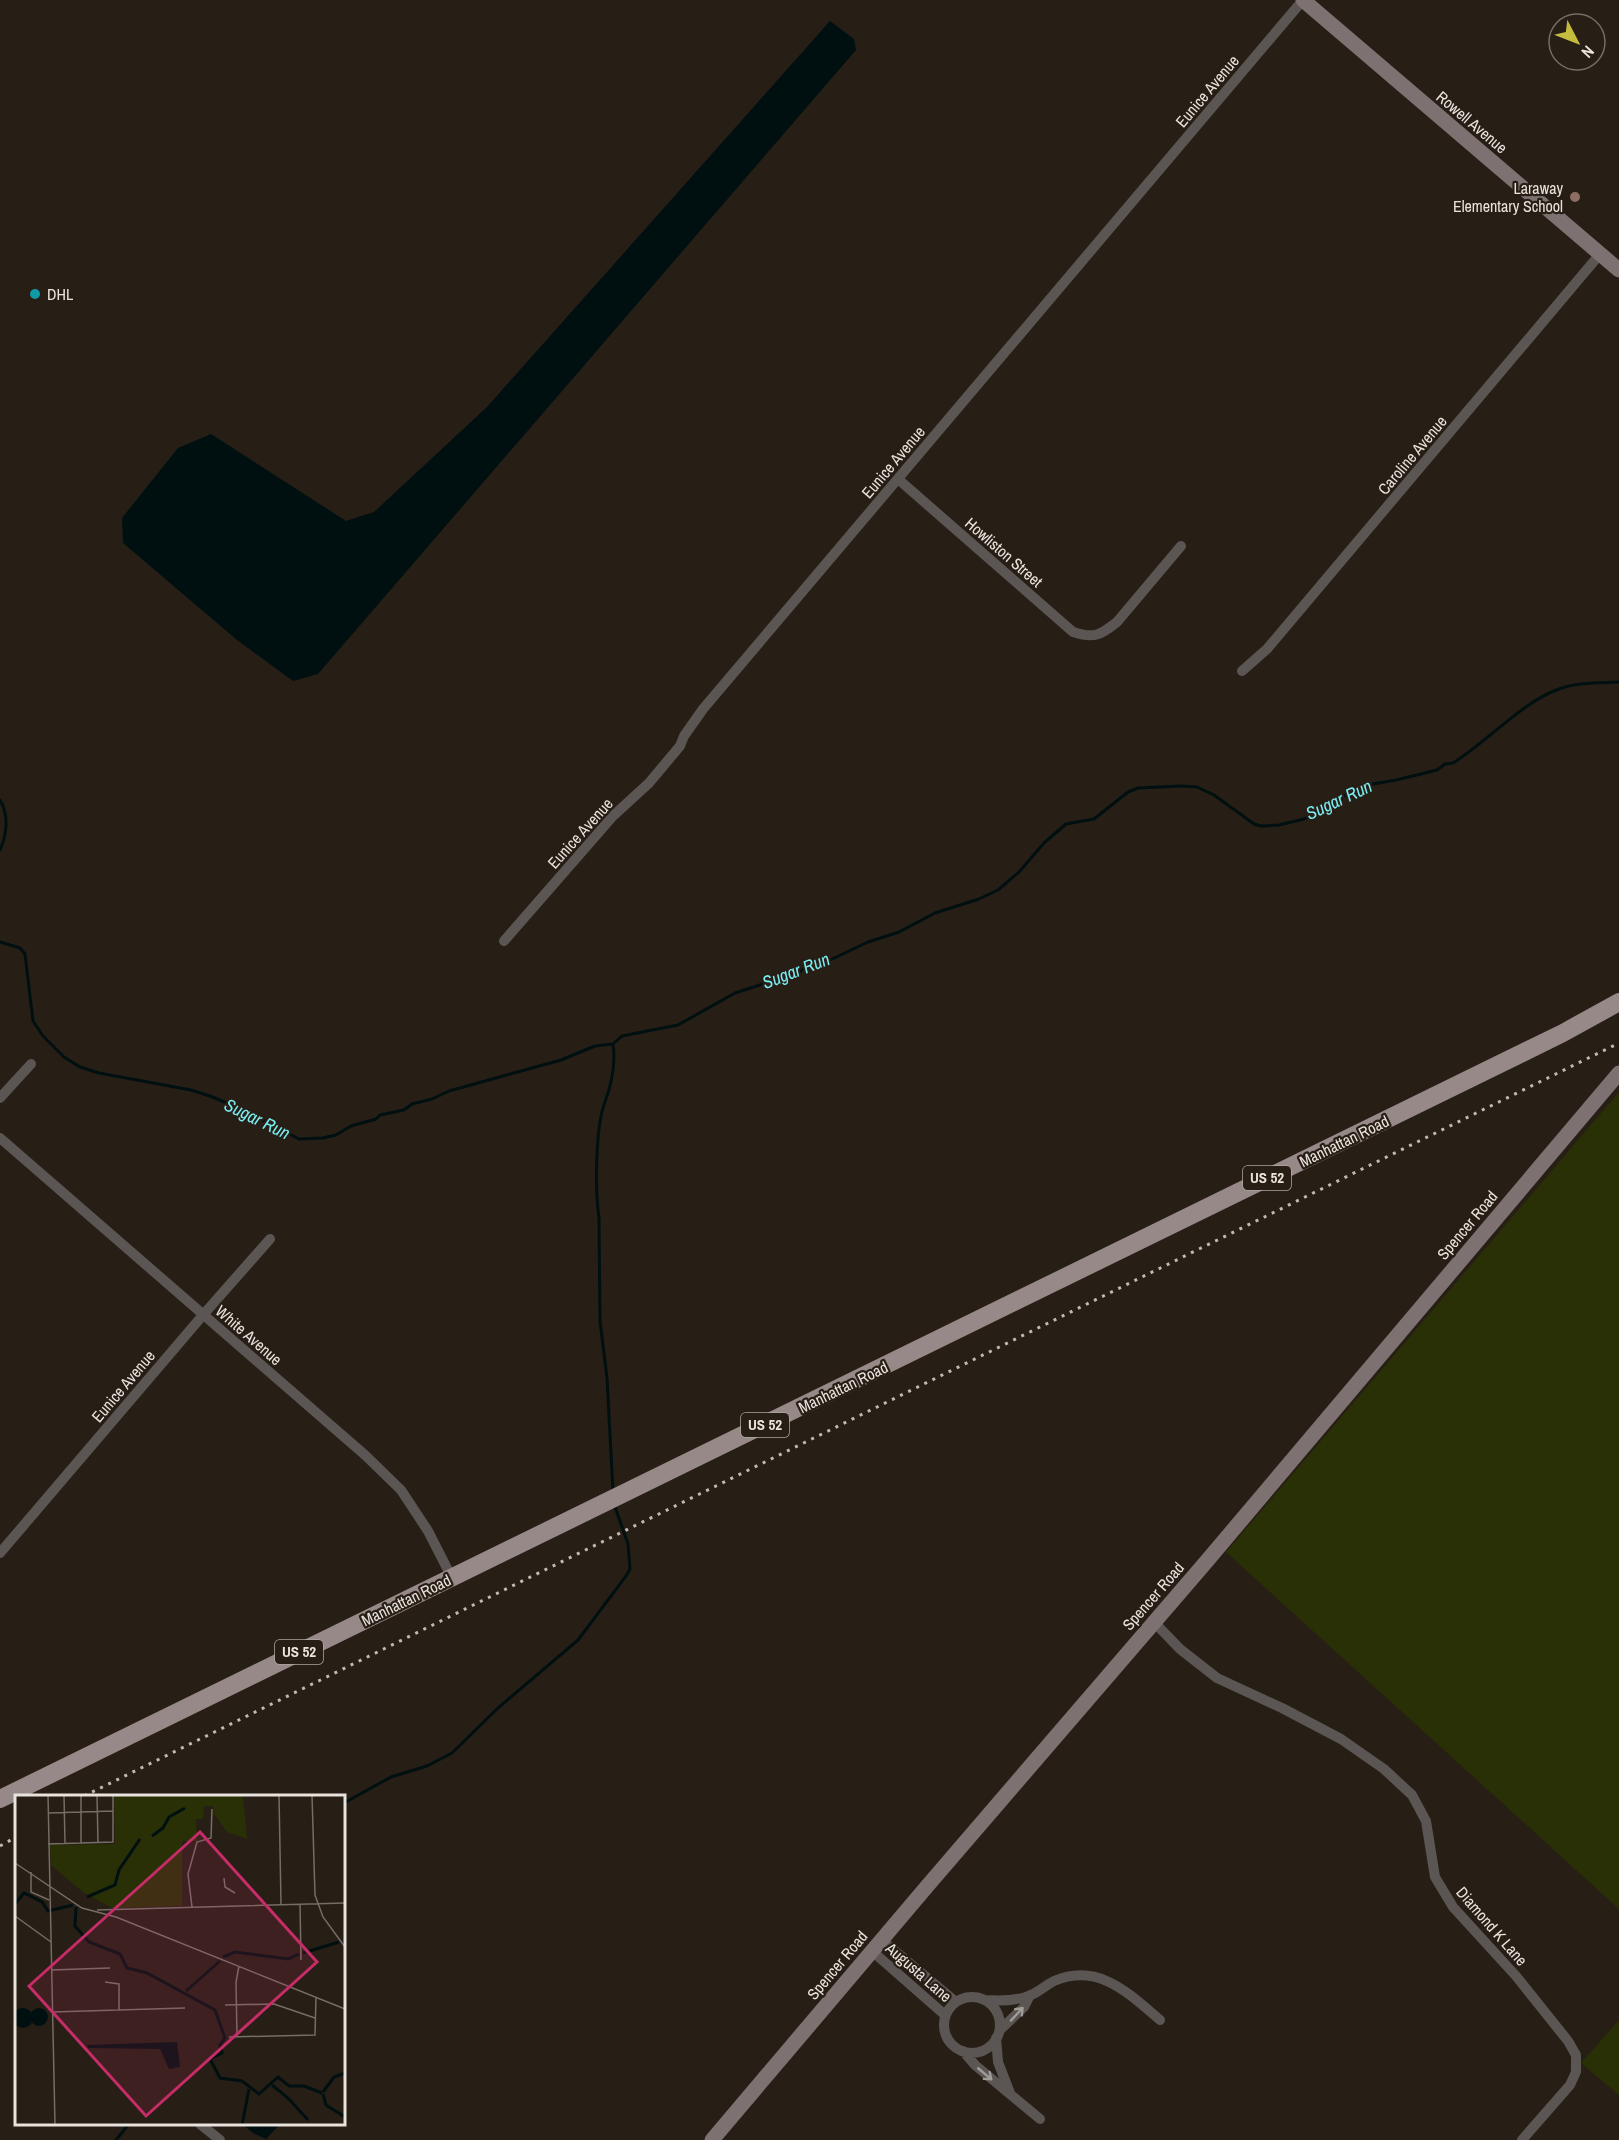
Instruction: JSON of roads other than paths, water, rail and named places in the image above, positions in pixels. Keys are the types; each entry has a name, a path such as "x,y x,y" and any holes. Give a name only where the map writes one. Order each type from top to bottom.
{"main road":[{"name":"Manhattan Road","path":"0,1799 1563,1033 1619,1002"}],"street":[{"name":"Rowell Avenue","path":"1303,0 1619,270"},
{"name":"Eunice Avenue","path":"504,941 613,816 650,783 680,746 684,736 703,709 1303,0"},
{"name":"Caroline Avenue","path":"1242,671 1268,650 1600,254"},
{"name":"Howliston Street","path":"898,479 1073,632 1095,636 1107,631 1181,546"},
{"path":"0,1098 31,1064"},
{"name":"Spencer Road","path":"712,2140 1619,1073"},
{"name":"White Avenue","path":"0,1138 365,1455 401,1490 428,1531 452,1578"},
{"name":"Eunice Avenue","path":"0,1553 270,1239"},
{"name":"Diamond K Lane","path":"1154,1622 1180,1649 1217,1678 1341,1739 1384,1769 1412,1795 1426,1821 1438,1885 1453,1906 1509,1968 1568,2041 1576,2055 1576,2072 1569,2085 1522,2140"},
{"name":"Augusta Lane","path":"877,1946 956,2002"},
{"name":"Augusta Lane","path":"877,1946 945,2015"},
{"path":"1030,1995 1024,2007 982,2051 972,2053 963,2051 954,2047 948,2040 944,2031 945,2015 956,2002 968,1997 999,2001 1030,1995 1057,1980 1073,1976 1090,1976 1106,1980 1122,1988 1160,2020"},
{"path":"985,2000 997,2013 998,2062 1010,2093"},
{"path":"963,2051 975,2065 1040,2120"},
{"path":"201,2125 220,2140"}],"waterway":[{"name":"Sugar Run","path":"0,942 20,948 25,954 33,1021 43,1036 64,1057 80,1067 99,1073 191,1090 243,1110 299,1139 323,1138 336,1135 351,1126 376,1119 380,1115 404,1110 412,1104 432,1099 449,1091 561,1060 595,1046 613,1044 622,1036 678,1025 735,993 826,962 868,942 899,932 935,913 979,899 998,890 1019,872 1044,843 1066,824 1094,819 1128,792 1138,788 1197,787 1214,795 1254,824 1279,825 1304,819 1320,812 1341,796 1348,795 1367,785 1437,770 1445,764 1453,763 1532,703 1559,689 1581,684 1619,682"},
{"name":"Sugar Run","path":"0,800 5,812 6,825 0,850"},
{"path":"613,1044 613,1074 599,1127 597,1192 600,1321 607,1378 613,1491"},
{"path":"345,1802 391,1777 427,1766 452,1753 498,1708 578,1640 630,1569 628,1544 614,1504"},
{"path":"116,2140 128,2125"}],"railway":[{"path":"86,1795 1619,1043"},
{"path":"0,1846 15,1838"}],"place":[{"name":"Laraway Elementary School","path":"1575,197"},
{"name":"DHL","path":"35,294"}]}
